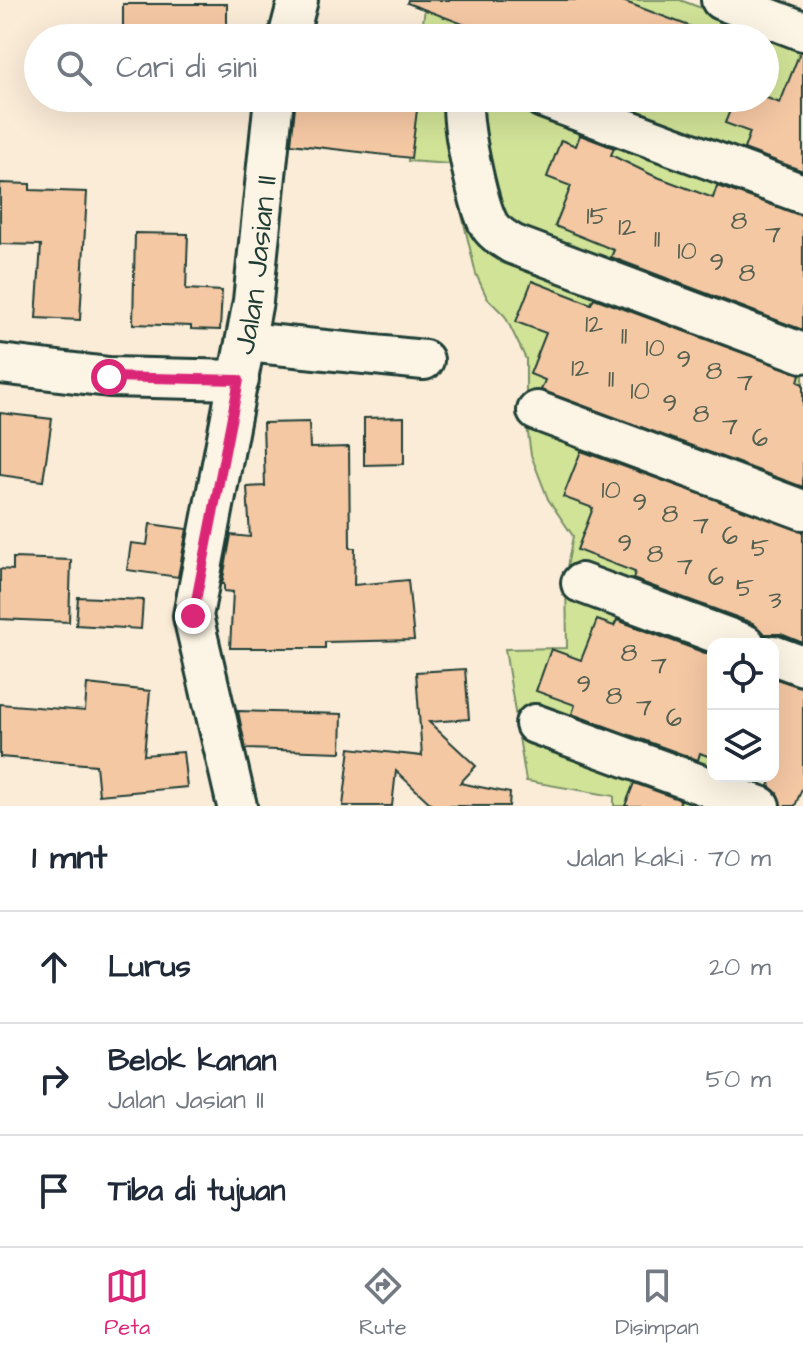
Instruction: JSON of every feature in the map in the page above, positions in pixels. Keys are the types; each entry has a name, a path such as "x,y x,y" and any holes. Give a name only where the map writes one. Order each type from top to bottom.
{"street":[{"path":"292,24 298,0"},
{"path":"721,0 803,31"},
{"name":"Jalan Jasian II","path":"237,806 193,616 253,301 273,112"},
{"path":"463,112 483,209 496,234 512,244 803,353"},
{"path":"581,112 803,194"},
{"path":"246,342 424,360"},
{"path":"0,364 109,377 239,380"},
{"path":"537,411 803,510"},
{"path":"581,583 729,638"},
{"path":"779,657 803,666"},
{"path":"535,724 760,806"}],"green space":[{"path":"426,0 680,0 744,24 423,24"},
{"path":"779,37 803,46 803,178 625,112 779,112"},
{"path":"413,112 450,112 471,221 803,369 803,651 779,642 779,638 768,638 578,567 707,644 707,782 714,782 714,806 614,806 614,796 526,781 505,649 567,648 566,572 573,536 548,499 531,455 526,419 526,359 505,316 487,298 476,274 450,164 408,161"},
{"path":"543,112 803,209 803,338 516,231 497,207 480,113"}],"building":[{"path":"408,0 620,0 684,24 463,24 407,3"},
{"path":"123,4 227,4 227,24 123,24"},
{"path":"800,52 803,52 803,171 744,149 750,132 725,123 729,112 779,112"},
{"path":"294,112 417,112 411,158 291,144"},
{"path":"580,135 614,148 611,155 652,175 713,198 717,186 803,215 803,330 611,257 614,250 555,226 571,186 547,177 561,140 576,146"},
{"path":"0,183 30,184 30,190 87,192 80,320 36,318 41,245 0,244"},
{"path":"135,233 188,234 186,289 222,291 220,330 133,324"},
{"path":"532,281 591,304 594,298 800,374 798,382 803,384 803,487 541,390 545,380 530,374 546,333 516,322"},
{"path":"0,413 52,419 43,481 0,475"},
{"path":"404,417 404,464 364,465 364,418"},
{"path":"309,422 310,448 349,447 350,548 355,548 354,585 408,580 414,640 325,642 325,648 230,648 233,592 224,591 222,584 231,535 250,537 247,487 265,486 263,423"},
{"path":"581,451 803,531 803,643 781,634 764,634 753,623 633,579 635,572 577,550 593,508 563,497"},
{"path":"150,524 187,529 178,577 127,570 131,543 147,545"},
{"path":"13,558 71,560 69,622 0,619 0,569 13,570"},
{"path":"78,597 143,600 141,629 76,625"},
{"path":"597,620 614,626 617,620 707,654 707,756 700,753 698,760 572,714 575,705 536,691 551,649 581,660"},
{"path":"465,669 469,719 429,722 476,766 460,783 510,793 509,806 433,806 396,771 392,806 343,806 350,748 422,756 416,672"},
{"path":"779,680 803,687 803,786 795,806 781,806 777,793 769,786 771,782 779,782"},
{"path":"87,684 150,691 144,755 183,752 187,787 99,795 96,765 0,757 0,704 85,711"},
{"path":"238,711 342,714 341,752 246,749"},
{"path":"634,783 681,800 678,806 625,806"}],"route":[{"path":"109,377 239,380 193,616"}]}
